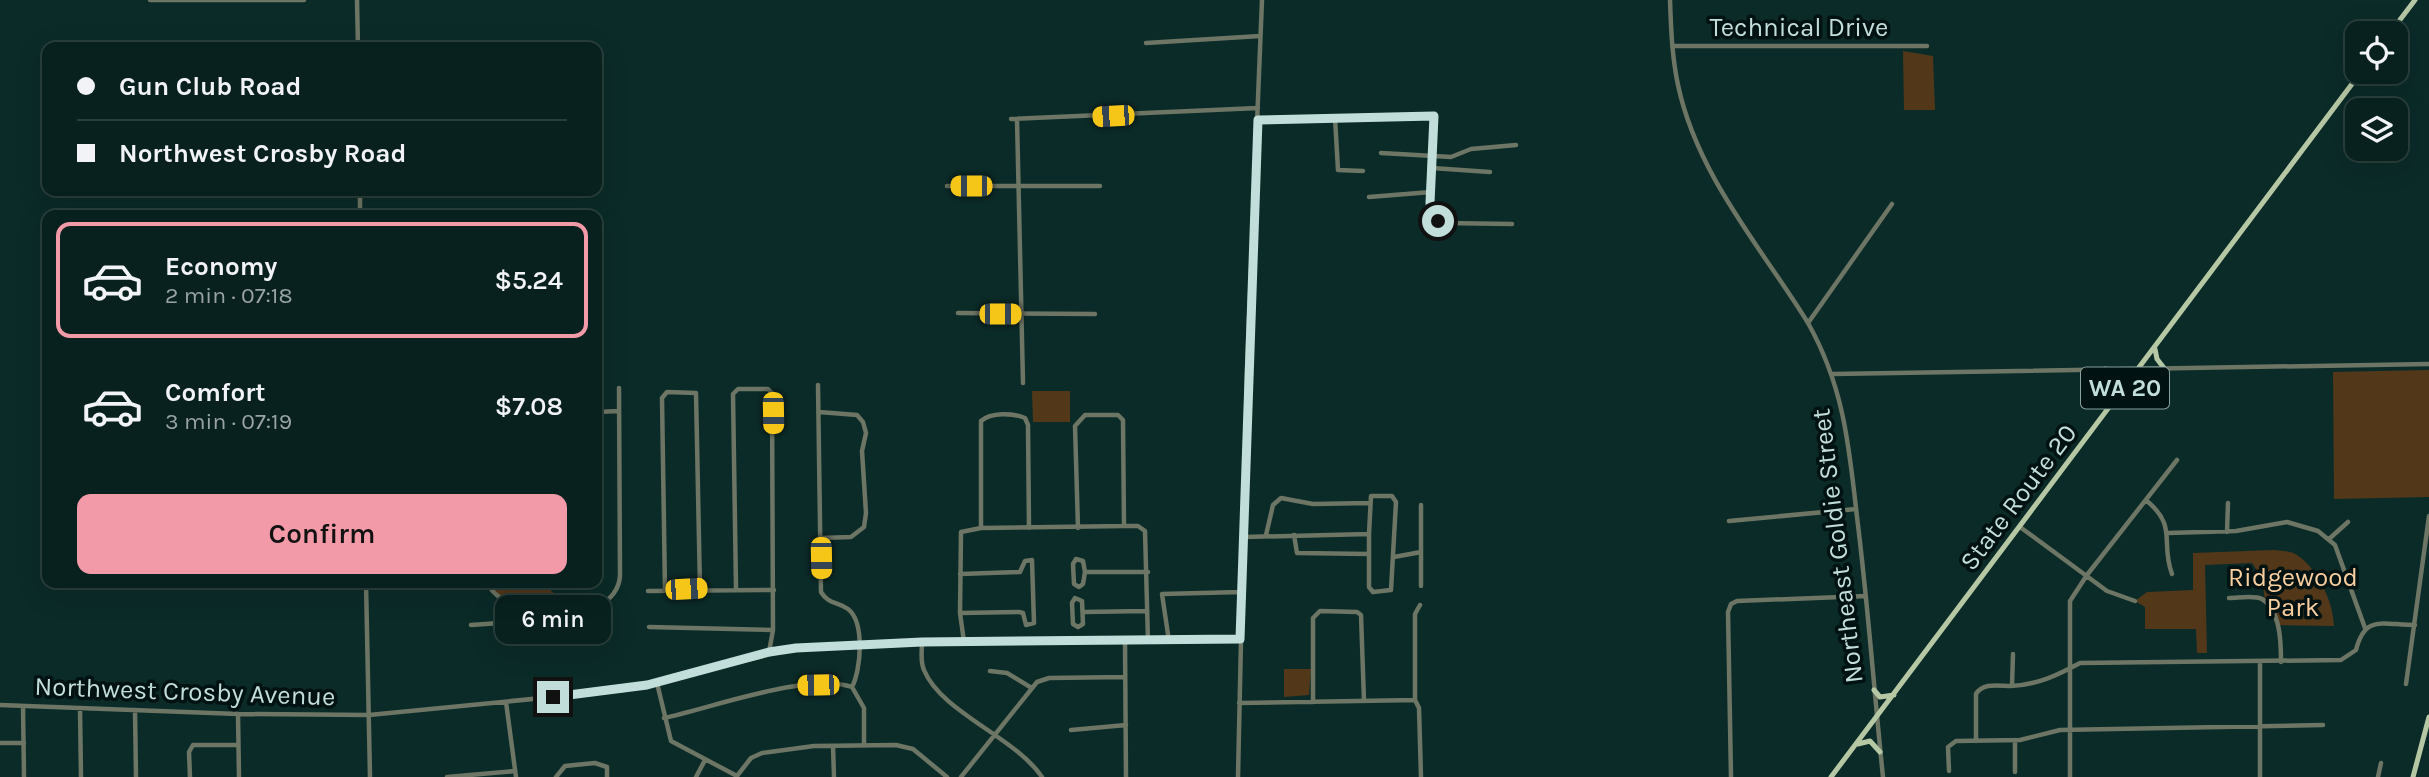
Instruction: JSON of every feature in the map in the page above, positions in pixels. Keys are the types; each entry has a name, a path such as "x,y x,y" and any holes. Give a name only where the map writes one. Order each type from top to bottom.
{"main road":[{"path":"2399,21 2415,0"},
{"name":"State Route 20","path":"1832,777 2352,84"},
{"path":"2155,348 2157,359 2164,368"},
{"path":"2105,369 2118,375 2123,391"},
{"path":"1874,690 1881,697 1894,695"},
{"path":"2413,777 2429,717"},
{"path":"1856,745 1870,741 1880,752"}],"street":[{"path":"150,1 304,0"},
{"path":"357,0 358,42"},
{"path":"1238,777 1247,369 1262,0"},
{"name":"Northeast Goldie Street","path":"1670,0 1672,46 1686,115 1706,165 1808,323 1833,374 1847,429 1883,777"},
{"path":"1146,43 1260,36"},
{"name":"Technical Drive","path":"1672,46 1927,46"},
{"path":"1023,383 1014,119 1258,108"},
{"path":"1258,120 1434,116 1431,213 1438,221 1481,226 1512,224"},
{"path":"1335,118 1338,170 1363,171"},
{"path":"1381,153 1451,157 1471,149 1516,145"},
{"path":"1431,168 1490,172"},
{"path":"947,186 1100,186"},
{"path":"1369,197 1430,192"},
{"path":"1808,323 1892,204"},
{"path":"958,313 1095,314"},
{"path":"1833,374 2429,364"},
{"path":"818,385 821,592 830,602 852,612 860,645 860,669 852,687"},
{"path":"490,588 513,605 542,620 563,624 581,619 616,591 620,576 619,388"},
{"path":"736,589 733,394 737,389 768,389 772,393 774,590 774,629 769,652"},
{"path":"665,590 662,398 667,392 680,391 696,393 700,589"},
{"path":"602,412 619,411"},
{"path":"819,412 857,415 866,433 862,451 866,513 864,527 851,537 821,538"},
{"path":"1078,528 1075,426 1085,415 1113,414 1123,420 1124,526"},
{"path":"981,528 981,421 990,415 1018,415 1025,418 1028,425 1029,528"},
{"path":"2070,777 2070,601 2176,460"},
{"path":"1371,496 1395,498 1391,590 1378,593 1369,587 1368,534 1371,496"},
{"path":"1266,535 1273,505 1281,498 1313,505 1369,503"},
{"path":"2147,501 2160,512 2168,533 2172,574"},
{"path":"2227,532 2228,503"},
{"path":"1421,505 1421,586"},
{"path":"1729,521 1856,509"},
{"path":"2406,684 2429,516"},
{"path":"2168,533 2227,532 2287,522 2318,530 2338,550 2365,628"},
{"path":"2329,539 2348,522"},
{"path":"964,642 960,613 961,532 981,528 1124,526 1138,526 1145,531 1148,641"},
{"path":"2020,527 2107,591 2135,601"},
{"path":"1244,537 1368,534"},
{"path":"1294,535 1297,553 1369,554"},
{"path":"1394,556 1421,552"},
{"path":"960,574 1020,572 1025,561 1032,560 1034,624 1026,625 1019,612 960,613"},
{"path":"1074,560 1082,560 1085,572 1083,584 1077,587 1074,584 1074,560"},
{"path":"1085,572 1148,572"},
{"path":"366,588 370,777"},
{"path":"648,591 774,590"},
{"path":"1169,641 1162,594 1241,592"},
{"path":"1731,777 1728,612 1731,604 1737,601 1866,596"},
{"path":"1075,598 1082,601 1084,612 1082,625 1074,625 1072,603 1075,598"},
{"path":"2229,598 2260,598 2265,601 2278,625 2281,662"},
{"path":"471,625 500,623 513,605"},
{"path":"1420,605 1415,614 1420,777"},
{"path":"1084,612 1146,611"},
{"path":"1313,702 1313,618 1320,611 1361,615 1364,701"},
{"path":"1976,741 1978,690 1984,686 2039,682 2080,663 2341,660 2356,650 2365,628 2370,625 2415,625"},
{"path":"649,627 774,629"},
{"name":"Northwest Crosby Avenue","path":"0,705 238,714 369,715 624,690 769,652 922,642 1240,639"},
{"path":"1125,641 1126,777"},
{"path":"922,642 922,661 928,677 956,708 1026,758 1042,777"},
{"path":"2012,686 2013,654"},
{"path":"2260,662 2260,777"},
{"path":"990,671 1007,673 1031,687"},
{"path":"961,777 996,736 1031,687 1049,678 1125,677"},
{"path":"657,682 671,741 738,777 754,755 780,750 864,744 905,746 947,777"},
{"path":"664,718 789,687 839,685 852,687 864,708 864,744"},
{"path":"1239,703 1416,701"},
{"path":"447,777 515,774 506,702"},
{"path":"23,705 24,777"},
{"path":"80,708 81,777"},
{"path":"135,710 136,777"},
{"path":"238,714 239,777"},
{"path":"1071,730 1126,725"},
{"path":"1949,771 1951,742 2015,740 2070,730 2323,726"},
{"path":"2015,740 2015,772"},
{"path":"0,743 24,743"},
{"path":"190,777 189,752 193,745 238,745"},
{"path":"833,746 834,777"},
{"path":"696,777 705,760"},
{"path":"556,777 565,766 595,762 607,767 607,777"},
{"path":"2378,777 2381,763"}],"green space":[{"path":"1903,51 1933,56 1935,110 1904,110"},
{"path":"2429,370 2429,497 2334,499 2333,372"},
{"path":"1032,391 1070,391 1070,422 1033,422"},
{"name":"Ridgewood Park","path":"2275,550 2295,554 2312,568 2331,606 2334,626 2278,625 2265,601 2262,578 2252,563 2205,565 2207,653 2197,653 2196,629 2145,629 2145,607 2135,601 2147,592 2193,590 2193,553"},
{"path":"491,588 548,588 583,618 558,621 530,614 505,601"},
{"path":"1284,669 1311,669 1309,695 1284,697"}],"route":[{"path":"553,697 624,690 769,652 796,648 922,642 1240,639 1247,369 1258,120 1434,116 1430,203 1431,213 1438,221"}]}
